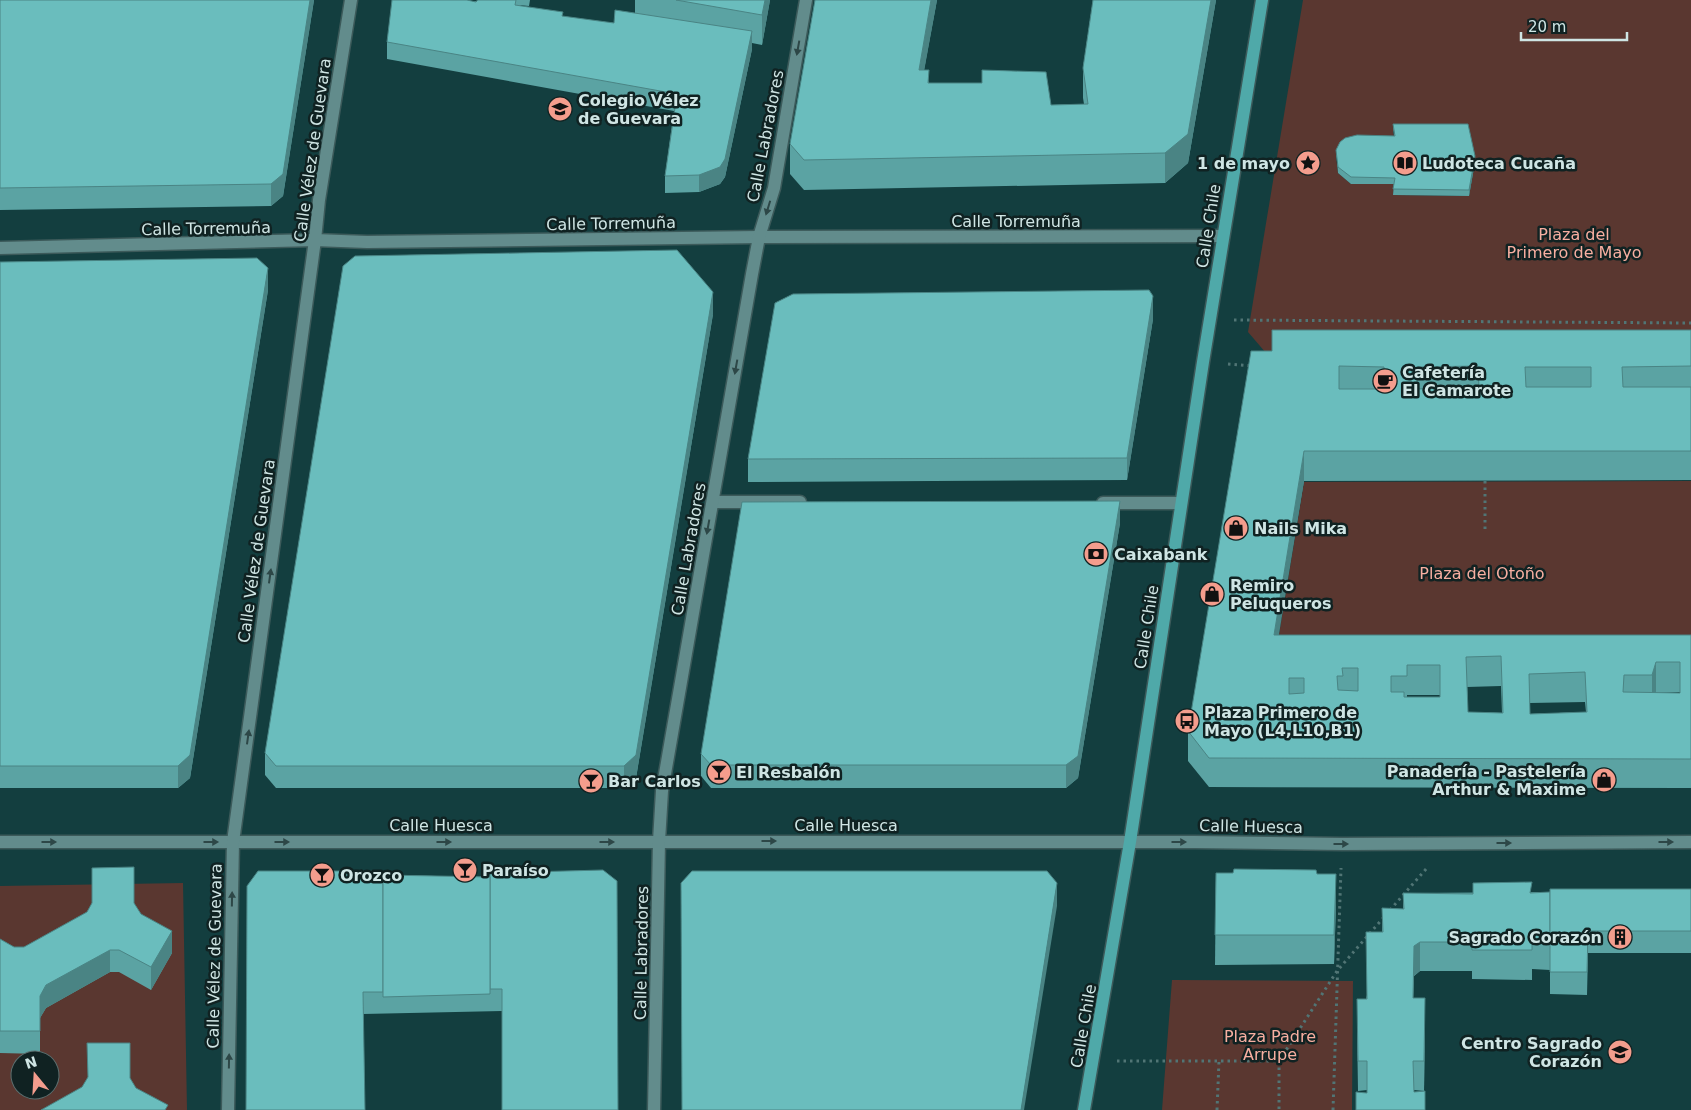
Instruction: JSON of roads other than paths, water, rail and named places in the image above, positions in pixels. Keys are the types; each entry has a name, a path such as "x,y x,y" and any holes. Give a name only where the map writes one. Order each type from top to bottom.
{"main road":[{"name":"Calle Chile","path":"1084,1110 1094,1061 1130,842 1203,362 1262,0"}],"street":[{"name":"Calle Vélez de Guevara","path":"228,1110 233,842 319,200 351,0"},
{"name":"Calle Labradores","path":"654,1110 659,841 662,791 759,237 774,188 806,0"},
{"name":"Calle Torremuña","path":"0,248 315,240 367,242 759,237 1223,236"},
{"path":"713,502 812,502"},
{"path":"1092,503 1181,503"},
{"name":"Calle Huesca","path":"0,842 659,841 1342,844 1691,842"}],"place":[{"name":"Colegio Vélez de Guevara","path":"560,109"},
{"name":"1 de mayo","path":"1308,163"},
{"name":"Ludoteca Cucaña","path":"1405,163"},
{"name":"Cafetería El Camarote","path":"1385,381"},
{"name":"Nails Mika","path":"1236,528"},
{"name":"Caixabank","path":"1096,554"},
{"name":"Remiro Peluqueros","path":"1212,594"},
{"name":"Plaza Primero de Mayo (L4,L10,B1)","path":"1187,721"},
{"name":"El Resbalón","path":"719,772"},
{"name":"Panadería - Pastelería Arthur & Maxime","path":"1604,780"},
{"name":"Bar Carlos","path":"591,781"},
{"name":"Paraíso","path":"465,870"},
{"name":"Orozco","path":"322,875"},
{"name":"Sagrado Corazón","path":"1620,937"},
{"name":"Centro Sagrado Corazón","path":"1620,1052"}],"park label":[{"name":"Plaza del Primero de Mayo","path":"1574,243"},
{"name":"Plaza del Otoño","path":"1482,573"},
{"name":"Plaza Padre Arrupe","path":"1270,1045"}]}
